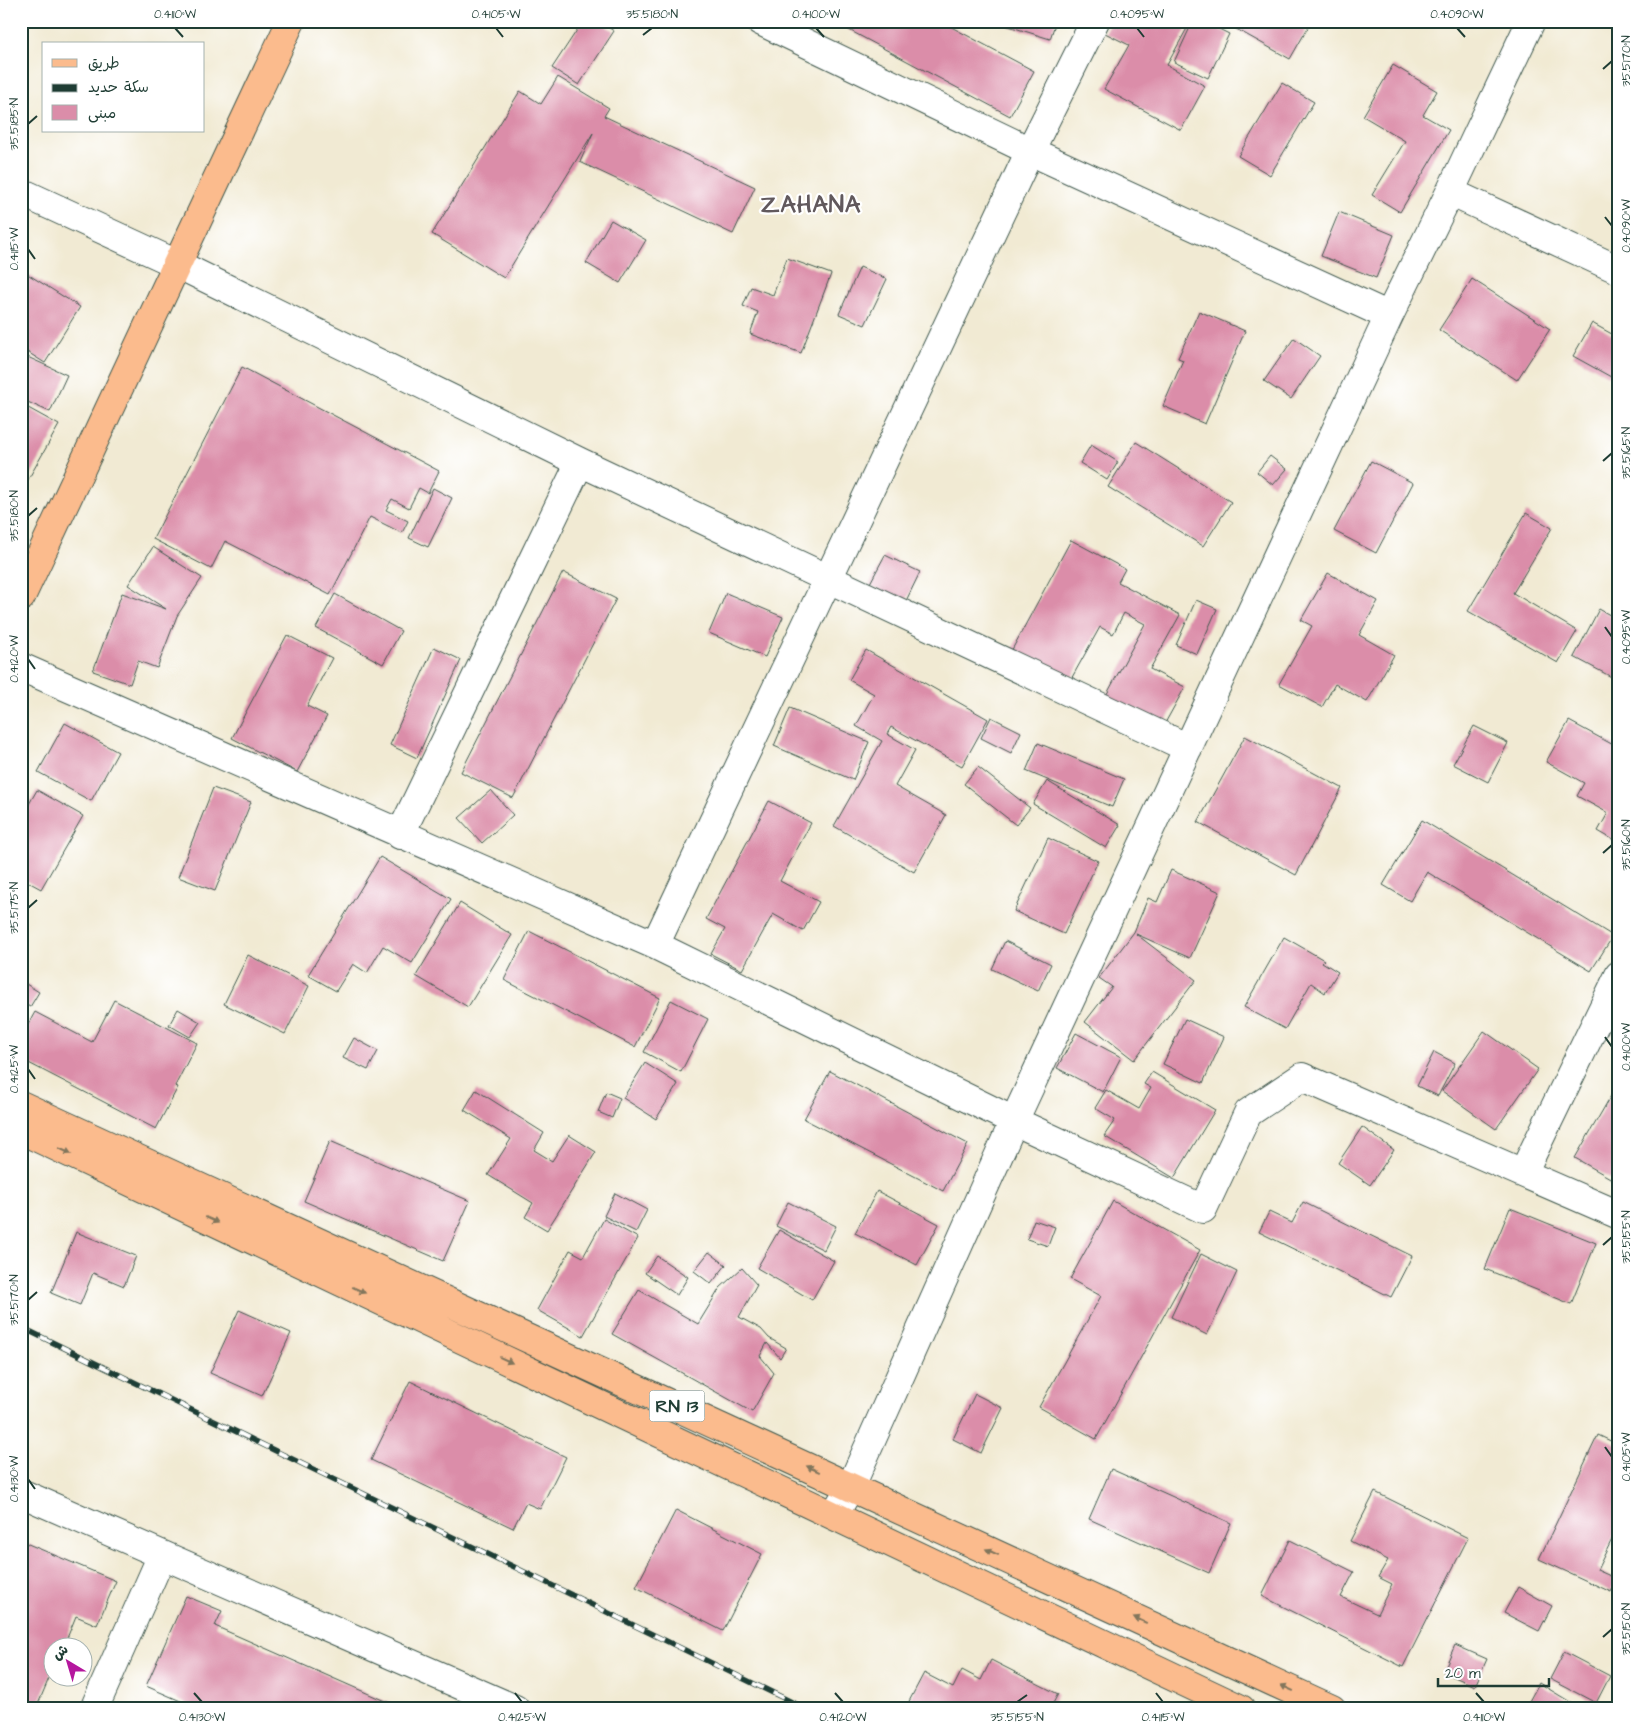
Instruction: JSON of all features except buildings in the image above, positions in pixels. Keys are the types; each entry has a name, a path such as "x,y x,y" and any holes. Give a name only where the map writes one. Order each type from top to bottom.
{"main road":[{"path":"21,597 291,21"},
{"name":"RN 13","path":"21,1105 1332,1709"},
{"name":"RN 13","path":"21,1130 1241,1709"}],"street":[{"path":"760,21 1030,152 1388,316"},
{"path":"654,945 1030,152 1095,21"},
{"path":"834,1515 851,1486 1014,1121 1388,316 1450,192 1530,21"},
{"path":"21,192 177,264 580,462 1188,748"},
{"path":"1450,192 1619,270"},
{"path":"400,835 580,462"},
{"path":"21,667 654,945 1014,1121 1203,1209 1248,1113 1302,1077 1619,1215"},
{"path":"1523,1173 1619,975"},
{"path":"21,1494 515,1709"},
{"path":"96,1708 162,1555"}],"railway":[{"path":"21,1327 806,1709"}],"district":[{"name":"ZAHANA","path":"811,205"}]}
